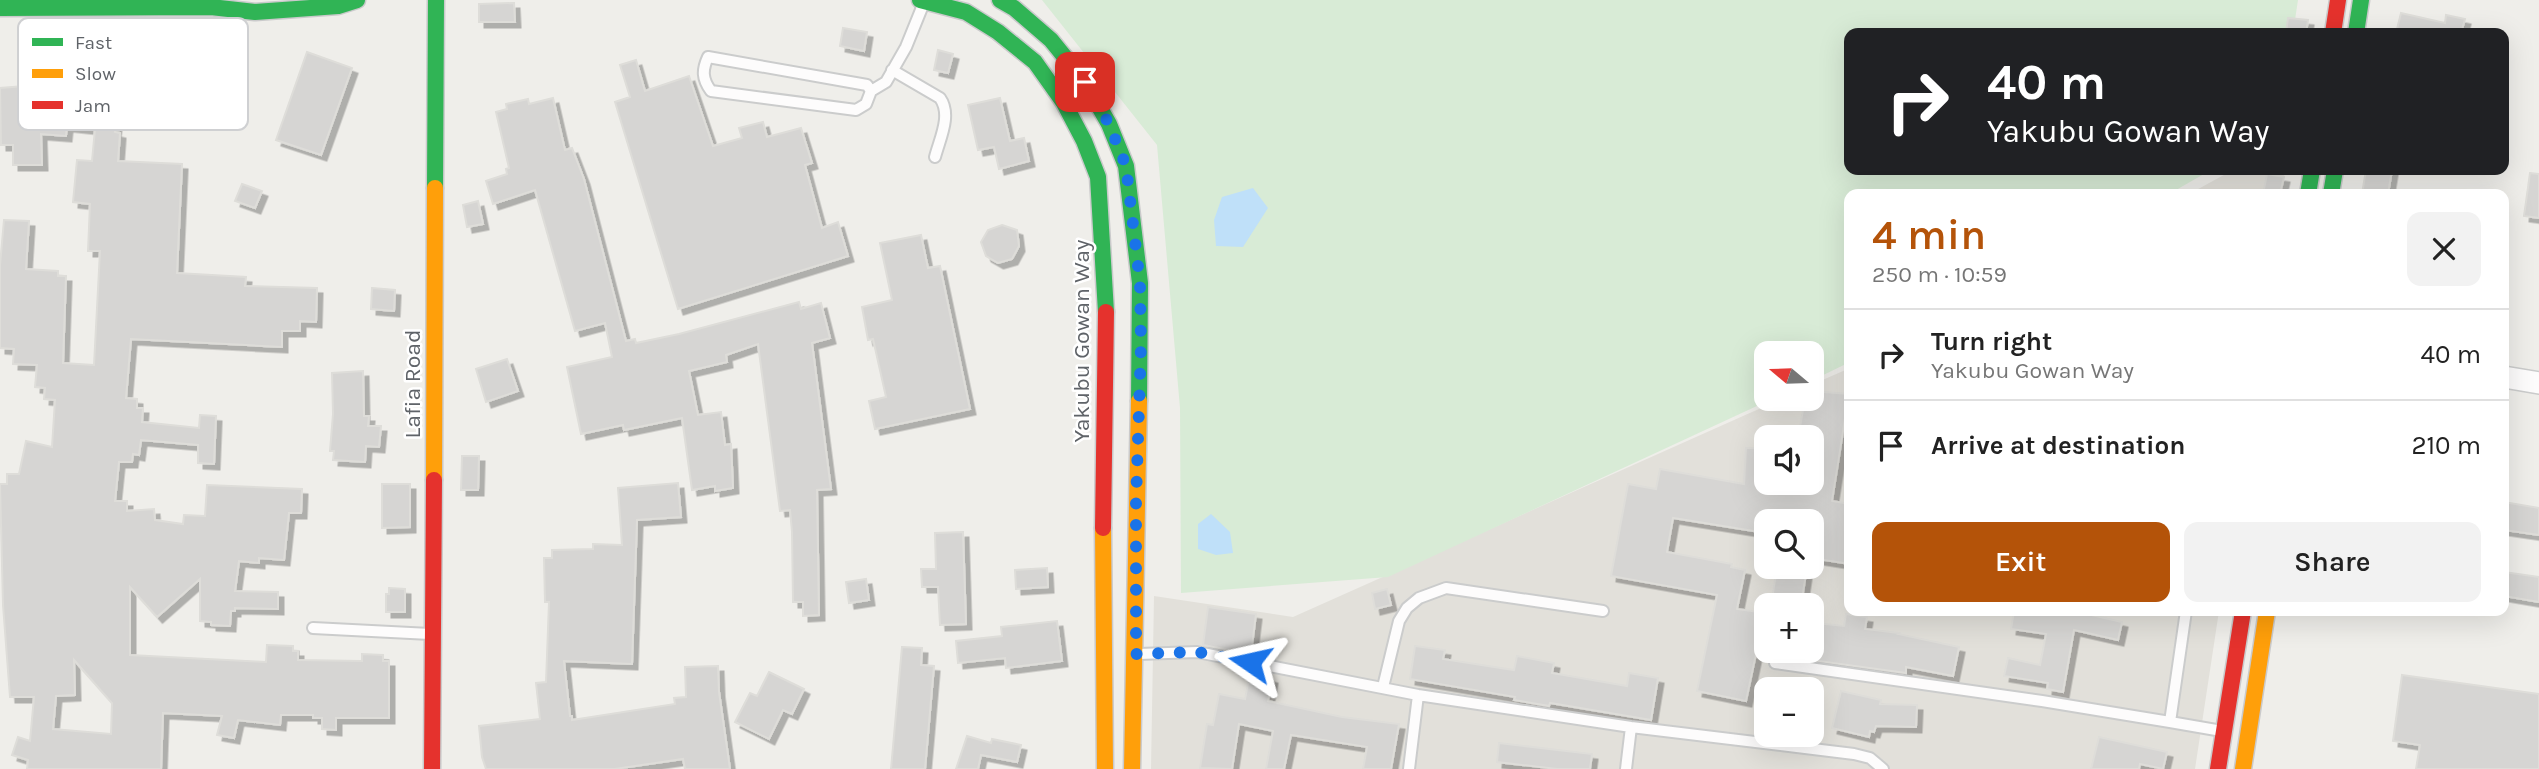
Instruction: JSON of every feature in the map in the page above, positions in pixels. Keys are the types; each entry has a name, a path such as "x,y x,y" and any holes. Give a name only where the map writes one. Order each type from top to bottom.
{"street":[{"path":"0,8 212,7 255,12 338,6 357,0"},
{"name":"Lafia Road","path":"432,769 436,0"},
{"path":"1000,0 1014,8 1051,40 1085,82 1109,124 1126,166 1140,283 1141,345 1132,769"},
{"path":"2334,28 2338,0"},
{"path":"2357,28 2361,0"},
{"name":"Yakubu Gowan Way","path":"922,1 966,12 998,32 1035,62 1064,103 1084,141 1098,177 1107,338 1103,504 1105,769"},
{"path":"2509,378 2539,383"},
{"path":"1103,504 1136,502"},
{"path":"2218,769 2242,616"},
{"path":"2242,769 2266,616"}],"lane":[{"path":"871,91 867,85 708,57 703,71 711,91 856,110 866,104 871,91 886,82 906,47 922,1"},
{"path":"892,70 940,98 944,104 946,118 935,157"},
{"path":"1383,688 1399,621 1407,608 1419,598 1446,588 1602,611"},
{"path":"2170,722 2185,616"},
{"path":"313,628 433,634"},
{"path":"1136,654 1197,652 1418,695 1631,727 1854,754 1870,758 1884,769"},
{"path":"1775,663 2042,701 2224,731"},
{"path":"1409,769 1418,695"},
{"path":"1626,769 1631,727"}],"shaded area":[{"path":"2224,175 2284,175 2283,189 2198,189"},
{"path":"1844,371 1844,616 2218,616 2195,769 1151,769 1154,596 1293,617 1754,411 1824,411 1824,379"}],"green space":[{"path":"1042,0 2298,0 2294,28 1844,28 1844,175 2202,175 2178,189 1844,189 1844,365 1824,375 1824,341 1754,341 1754,407 1388,577 1181,593 1180,408 1157,145"}],"water":[{"path":"1253,188 1268,208 1243,247 1216,246 1214,220 1222,197"},
{"path":"1211,514 1230,532 1233,553 1216,555 1198,549 1198,524"}],"building":[{"path":"514,3 515,22 479,22 479,4"},
{"path":"2401,13 2445,23 2446,15 2465,19 2462,28 2397,28"},
{"path":"2288,18 2308,20 2307,28 2287,28"},
{"path":"843,28 867,32 864,51 840,46"},
{"path":"938,50 953,54 948,73 934,70"},
{"path":"307,52 352,68 321,155 276,140"},
{"path":"636,60 645,91 689,76 713,146 742,138 739,128 763,122 767,137 801,128 812,163 805,165 822,228 838,222 848,256 678,309 615,102 630,97 620,65"},
{"path":"18,87 18,130 67,130 66,136 41,134 42,165 13,165 13,145 1,145 0,88"},
{"path":"553,98 565,150 572,148 584,179 626,341 635,339 636,343 679,334 799,302 801,309 821,303 830,338 812,343 831,489 817,490 819,615 803,616 803,602 793,602 790,510 780,511 758,344 726,355 727,362 689,371 698,415 721,412 725,445 731,444 733,488 715,491 715,486 692,490 682,418 624,430 623,425 581,434 567,367 612,357 605,323 575,331 535,190 493,204 486,181 507,174 506,169 509,168 496,112 507,109 506,104 528,99 529,104"},
{"path":"1000,98 1010,141 1024,138 1029,161 999,169 994,147 978,150 968,105"},
{"path":"95,130 115,130 120,133 118,161 182,164 177,273 246,277 245,286 317,288 316,322 300,321 300,331 282,331 282,347 131,339 126,398 137,399 137,408 143,408 142,422 199,428 200,415 216,416 214,464 198,463 198,445 141,440 139,455 133,454 132,462 119,462 115,501 127,501 127,511 154,509 155,520 183,524 184,515 205,516 207,485 302,489 301,513 289,513 284,560 259,558 259,563 239,561 235,591 278,592 278,609 235,608 235,611 231,611 230,626 211,625 211,622 200,621 200,579 157,617 130,587 130,655 266,662 267,645 293,646 293,651 298,651 298,660 362,661 362,654 383,655 383,661 389,661 389,718 336,718 336,730 322,729 322,718 313,718 313,715 281,715 280,725 238,720 234,738 217,735 222,716 163,713 161,769 27,769 28,760 12,755 18,737 30,741 34,697 10,697 3,605 0,484 7,484 7,474 19,474 26,441 52,447 55,400 44,399 45,388 35,387 37,365 13,364 14,349 0,348 0,265 4,220 29,221 26,269 58,271 58,276 66,276 63,363 94,365 100,251 88,251 90,204 73,202 77,160 92,161","holes":["74,660 112,703 111,734 53,729 56,696 75,695"]},
{"path":"2530,173 2539,174 2539,218 2524,216"},
{"path":"2267,175 2284,177 2281,189 2264,189"},
{"path":"2365,175 2391,175 2389,189 2363,189"},
{"path":"242,184 262,191 255,208 235,201"},
{"path":"478,201 483,224 467,227 463,205"},
{"path":"1002,225 1017,230 1019,246 1012,259 998,263 986,256 981,242 988,230"},
{"path":"921,235 928,268 940,266 970,409 875,429 869,401 886,397 873,339 868,340 862,307 892,300 880,243"},
{"path":"372,288 395,290 394,311 371,309"},
{"path":"507,359 518,391 486,402 476,369"},
{"path":"363,371 364,416 369,416 368,426 381,426 379,447 366,446 365,462 333,460 334,451 330,451 332,373"},
{"path":"1824,392 1844,394 1844,425 1832,501 1844,503 1844,563 1824,560 1824,509 1754,509 1754,531 1673,518 1667,552 1732,564 1731,567 1745,570 1737,609 1754,611 1754,663 1746,701 1697,691 1717,595 1611,576 1628,484 1656,489 1660,469 1744,484 1746,448 1754,448 1754,495 1824,495 1824,425 1800,425 1803,411 1824,411"},
{"path":"462,456 479,456 478,490 461,490"},
{"path":"678,483 681,517 637,520 632,664 564,661 570,716 572,720 675,704 674,698 686,697 685,667 718,666 730,769 685,769 683,759 615,769 486,769 479,726 540,719 536,683 546,682 549,602 545,602 544,558 552,558 552,550 593,549 593,544 622,545 618,488"},
{"path":"382,484 410,484 410,527 382,528"},
{"path":"2509,503 2539,508 2539,535 2509,531"},
{"path":"963,532 966,624 940,625 938,587 922,587 921,569 936,569 935,533"},
{"path":"1047,568 1048,587 1016,589 1015,570"},
{"path":"2509,573 2539,577 2539,602 2509,597"},
{"path":"866,579 869,600 849,603 846,582"},
{"path":"1775,579 1805,579 1803,593 1773,593"},
{"path":"389,588 405,589 405,612 386,612 386,594 389,594"},
{"path":"1387,589 1391,605 1375,609 1372,593"},
{"path":"1208,607 1256,614 1251,654 1203,645"},
{"path":"1846,616 1867,617 1865,629 1899,633 1959,647 1953,676 1906,667 1906,673 1824,662 1824,624 1844,626"},
{"path":"2013,616 2096,616 2122,622 2118,640 2074,630 2063,692 2047,689 2048,683 2004,676 2008,658 2040,665 2046,634 2011,629"},
{"path":"1057,621 1062,661 1006,668 1005,658 958,663 956,641 1002,636 1001,627"},
{"path":"1415,646 1445,650 1443,659 1514,670 1517,656 1554,663 1552,673 1627,686 1629,673 1658,678 1651,720 1550,703 1549,706 1514,700 1515,697 1410,679"},
{"path":"902,647 922,648 921,665 934,666 925,769 891,769"},
{"path":"769,672 804,689 792,714 783,710 769,739 735,722 750,693 757,696"},
{"path":"1250,673 1272,678 1268,701 1342,717 1399,724 1391,769 1363,769 1367,747 1291,735 1284,769 1266,769 1273,731 1239,724 1232,769 1200,768 1207,724 1213,725 1219,694 1245,699"},
{"path":"2402,675 2539,694 2539,769 2416,769 2420,745 2393,741"},
{"path":"1841,691 1881,700 1880,704 1917,705 1916,727 1876,726 1874,732 1870,731 1869,737 1832,728"},
{"path":"967,736 991,743 992,739 1021,745 1017,762 981,755 978,769 956,769"},
{"path":"2099,737 2167,752 2163,769 2140,764 2139,769 2091,769"},
{"path":"1499,743 1592,754 1590,769 1557,769 1497,762"}],"traffic: fast":[{"path":"0,8 211,7 255,12 338,6 357,0"},
{"path":"435,188 436,0"},
{"path":"920,0 966,12 998,32 1035,62 1064,103 1084,141 1098,177 1106,312"},
{"path":"1000,0 1014,8 1051,40 1085,82 1109,124 1126,166 1140,283 1139,401"},
{"path":"2357,28 2361,0"},
{"path":"2309,189 2311,175"},
{"path":"2332,189 2334,175"}],"traffic: slow":[{"path":"434,480 435,188"},
{"path":"1132,769 1139,401"},
{"path":"1103,528 1105,769"},
{"path":"2243,769 2266,616"}],"traffic: jam":[{"path":"2334,28 2338,0"},
{"path":"1103,528 1106,312"},
{"path":"432,769 434,480"},
{"path":"2218,769 2242,616"}],"route":[{"path":"1085,82 1109,124 1126,166 1140,283 1136,654 1197,652 1250,662"}]}
